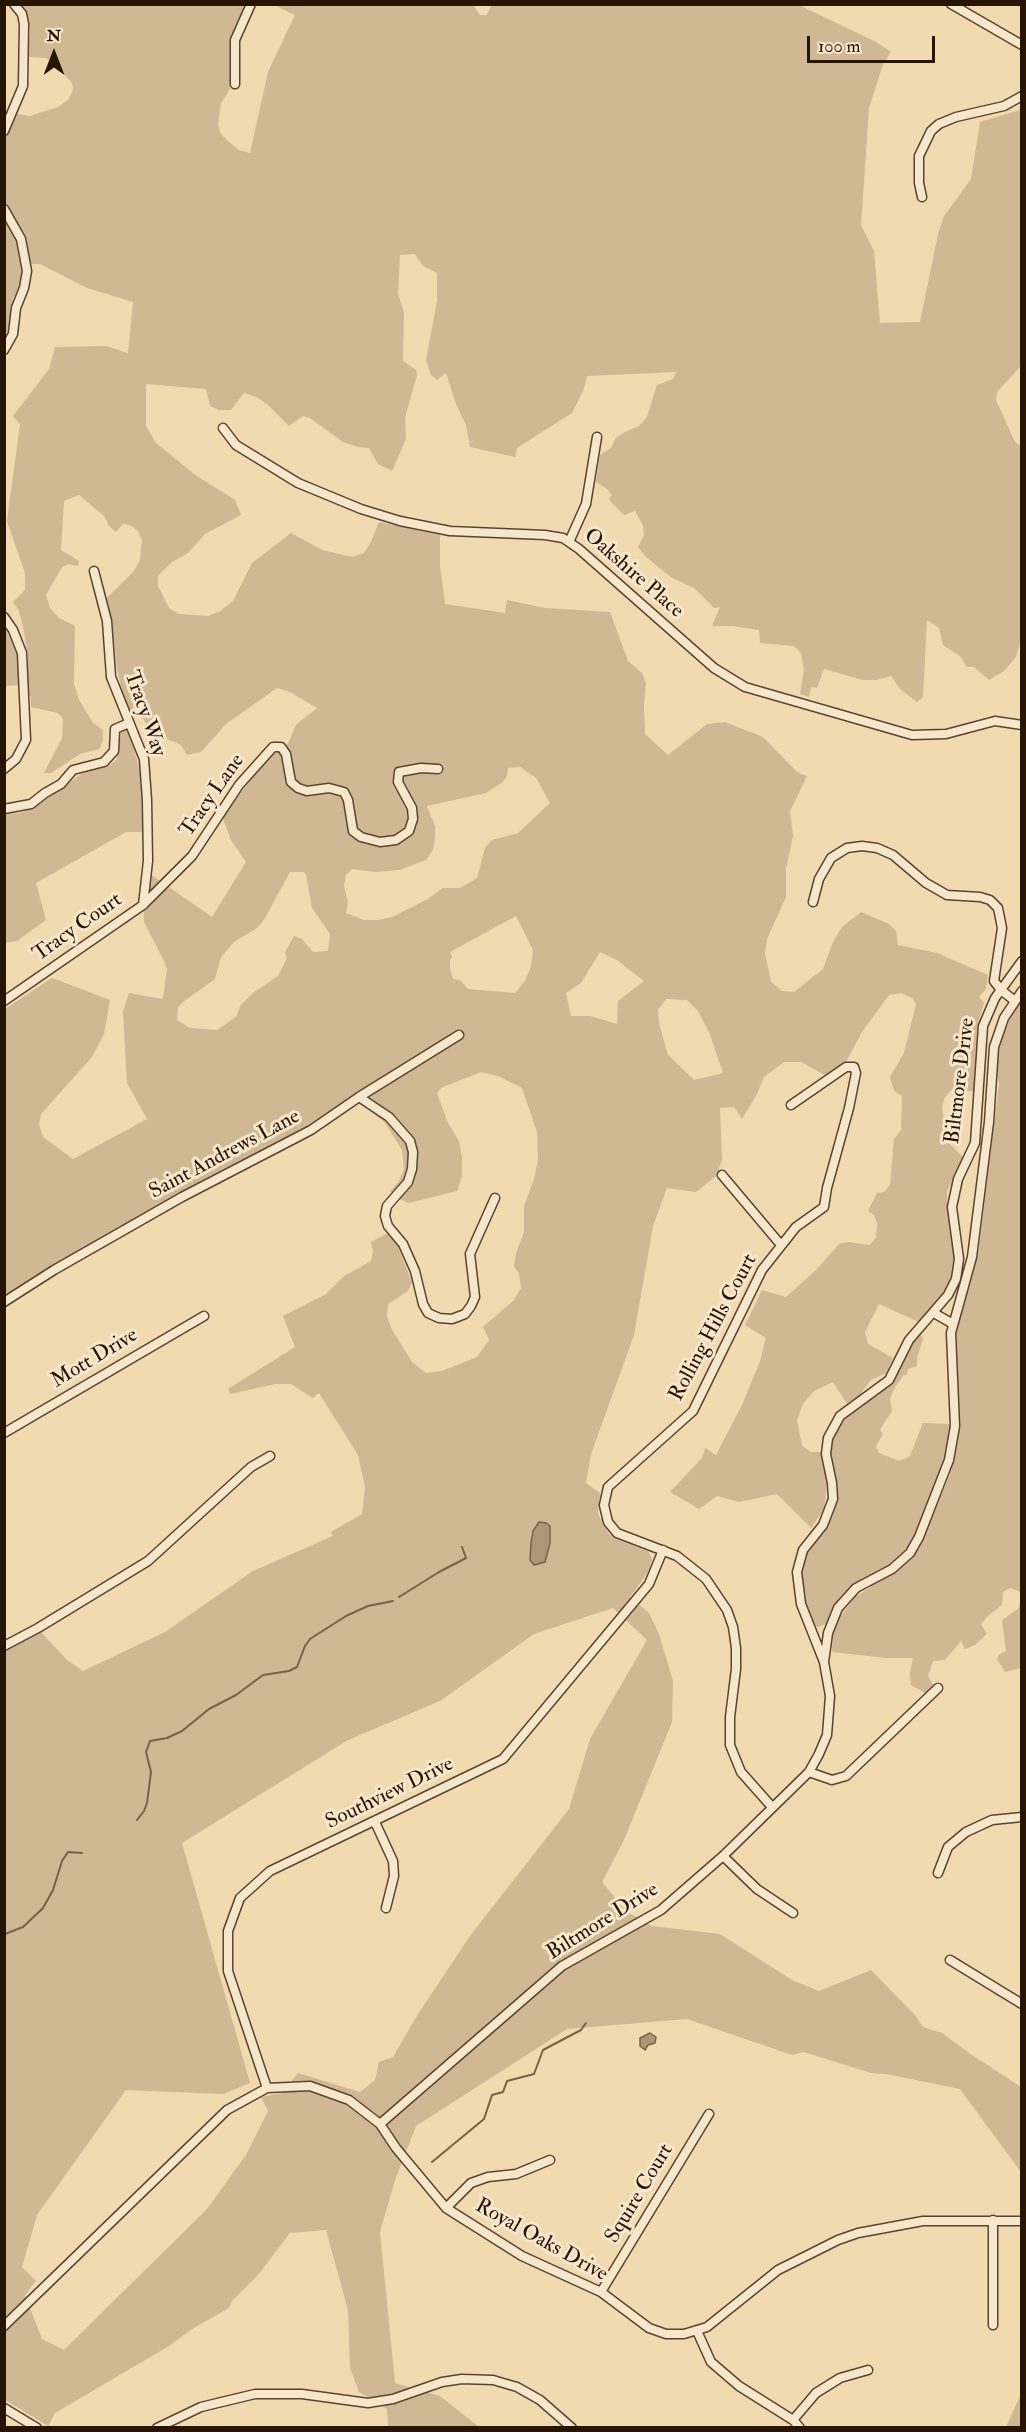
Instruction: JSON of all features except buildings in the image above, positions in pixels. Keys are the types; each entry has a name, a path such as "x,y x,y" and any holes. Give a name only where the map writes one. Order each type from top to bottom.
{"street":[{"path":"4,131 23,86 24,24 22,14 14,4"},
{"path":"235,84 235,40 251,4"},
{"path":"951,4 1022,45"},
{"path":"922,197 918,177 919,156 931,131 939,124 956,117 1004,106 1022,96"},
{"path":"4,209 21,239 27,271 24,288 16,308 13,334 4,350"},
{"name":"Oakshire Place","path":"224,428 236,445 298,483 361,509 400,521 450,531 557,536 569,542 714,668 745,687 912,735 946,734 995,721 1022,724"},
{"path":"569,542 586,504 597,437"},
{"name":"Tracy Way","path":"94,571 107,621 111,677 144,759 148,861 143,905"},
{"path":"4,617 13,630 22,653 26,740 16,759 4,769"},
{"path":"4,808 31,804 61,784 73,770 104,762 114,751 115,729 129,723"},
{"name":"Tracy Lane","path":"143,905 192,856 239,785 273,747 281,747 286,754 291,782 307,791 329,788 344,792 348,800 353,831 361,837 380,842 396,840 409,831 413,819 412,808 398,782 399,772 421,768 438,769"},
{"path":"813,902 826,864 838,852 856,846 870,846 884,850 938,891 956,898 987,899 998,908 1002,928 994,981 1015,1001"},
{"name":"Tracy Court","path":"4,1001 143,905"},
{"name":"Biltmore Drive","path":"380,2124 562,1966 660,1910 723,1856 809,1772 827,1735 830,1696 824,1662 806,1620 797,1587 797,1572 803,1550 824,1525 833,1499 826,1454 828,1438 840,1416 889,1380 909,1340 948,1295 958,1268 958,1240 953,1218 954,1197 958,1179 975,1143 983,1026 988,1011 1022,961"},
{"name":"Biltmore Drive","path":"824,1662 828,1633 838,1608 861,1585 902,1562 920,1537 949,1460 954,1438 951,1360 953,1324 969,1268 976,1228 989,1122 994,1047 997,1034 1022,991"},
{"name":"Saint Andrews Lane","path":"4,1302 54,1270 172,1203 311,1130 359,1097 459,1035"},
{"name":"Rolling Hills Court","path":"772,1807 741,1772 730,1745 736,1648 733,1627 727,1610 706,1579 677,1556 628,1539 612,1528 608,1522 604,1505 608,1487 693,1411 762,1270 796,1227 824,1207 849,1108 856,1073 854,1067 846,1067 791,1105"},
{"path":"359,1097 389,1117 410,1141 413,1152 408,1182 387,1206 386,1216 388,1226 403,1244 415,1271 423,1304 428,1313 439,1318 452,1319 465,1314 471,1306 475,1297 470,1254 495,1198"},
{"path":"722,1175 781,1245"},
{"path":"934,1313 953,1324"},
{"name":"Mott Drive","path":"4,1433 204,1316"},
{"path":"4,1646 148,1561 251,1467 270,1456"},
{"name":"Southview Drive","path":"267,2088 228,1971 228,1931 240,1898 270,1871 503,1759 649,1584 663,1550"},
{"path":"809,1772 832,1780 846,1776 938,1688"},
{"path":"938,1873 948,1847 966,1832 992,1820 1022,1817"},
{"path":"375,1822 393,1861 394,1876 386,1908"},
{"path":"723,1856 757,1889 793,1913"},
{"path":"950,1960 1022,2004"},
{"name":"Royal Oaks Drive","path":"4,2326 227,2110 267,2088 310,2086 349,2100 380,2124 396,2148 446,2208 522,2256 601,2292 649,2328 658,2332 684,2334 707,2327 778,2270 838,2240 882,2227 923,2221 1022,2221"},
{"name":"Squire Court","path":"601,2292 709,2114"},
{"path":"446,2208 471,2183 488,2177 516,2174 550,2160"},
{"path":"993,2220 993,2325"},
{"path":"697,2331 711,2362 739,2386 793,2420 800,2427"},
{"path":"793,2420 816,2393 840,2378 868,2370"},
{"path":"157,2427 201,2407 255,2394 302,2394 368,2403 393,2398 442,2382 462,2379 493,2380 517,2387 540,2400 572,2427"},
{"path":"4,2408 37,2427"}],"shaded area":[{"path":"492,4 799,5 876,42 891,52 883,64 869,108 861,225 874,251 880,323 920,322 938,234 944,216 971,179 980,122 1020,110 1021,113 1021,366 997,392 996,400 1015,442 1021,446 1021,639 1016,657 1004,671 989,680 974,667 967,667 960,656 943,645 939,628 927,620 923,697 917,702 900,689 891,676 877,680 863,680 824,669 817,688 811,687 809,697 800,694 804,670 801,653 794,646 760,643 759,630 712,626 720,607 714,608 694,588 672,578 646,557 638,547 644,535 643,525 635,511 624,515 611,502 609,498 612,495 607,489 596,482 600,455 611,448 616,438 639,426 647,417 657,385 673,379 676,372 587,376 583,391 572,413 517,448 515,457 470,447 466,425 446,373 437,380 431,375 426,360 437,301 437,273 423,266 415,254 400,255 398,294 404,313 403,361 416,370 417,375 405,418 406,439 392,471 378,464 369,448 343,442 310,418 303,416 289,426 267,404 244,393 231,410 219,410 210,406 206,389 146,384 146,426 156,443 194,474 235,500 241,515 205,534 188,553 172,562 158,576 158,586 169,608 179,614 208,616 219,612 233,601 252,563 291,533 322,550 352,557 364,553 379,522 440,535 440,566 445,604 505,613 507,600 545,608 610,612 628,661 642,673 646,683 645,734 668,755 707,724 725,722 763,737 798,773 807,776 790,811 793,836 786,869 786,897 767,939 765,953 771,982 782,991 794,992 823,969 833,942 842,927 861,912 889,924 896,931 898,945 937,953 988,975 986,989 979,997 984,1003 978,1023 975,1092 959,1089 950,1091 942,1107 947,1141 965,1159 955,1173 947,1192 956,1254 954,1274 942,1300 919,1322 879,1304 865,1332 868,1344 893,1358 886,1373 871,1380 856,1400 848,1405 833,1382 814,1391 803,1404 797,1420 802,1446 811,1452 823,1452 827,1485 824,1509 811,1528 777,1494 739,1502 717,1496 699,1509 670,1492 702,1458 705,1448 716,1455 742,1405 760,1361 766,1338 745,1325 762,1290 786,1297 816,1270 839,1244 849,1242 869,1245 876,1238 877,1223 874,1215 868,1211 877,1193 884,1192 890,1185 894,1139 901,1130 902,1096 894,1091 890,1077 904,1053 916,1004 912,998 901,993 889,995 862,1032 846,1062 825,1075 801,1062 784,1062 764,1077 742,1119 734,1107 720,1108 722,1160 716,1176 696,1192 667,1188 653,1226 634,1335 591,1454 586,1483 600,1493 598,1514 609,1534 649,1552 652,1559 648,1572 630,1597 649,1613 659,1634 673,1681 672,1722 624,1840 602,1882 627,1912 652,1926 720,1934 792,1980 819,1991 871,1970 914,2014 923,2027 942,2033 1021,2087 1021,2172 960,2089 871,2073 804,2052 792,2055 687,2019 567,2029 416,2126 395,2180 380,2232 395,2383 440,2396 479,2427 388,2427 387,2409 359,2392 350,2368 348,2310 326,2230 290,2233 259,2274 232,2301 229,2308 55,2413 48,2426 5,2400 5,1651 40,1631 66,1659 83,1671 165,1632 253,1571 333,1536 331,1532 362,1514 365,1487 358,1455 319,1393 313,1398 291,1384 275,1384 230,1394 228,1389 295,1347 283,1316 326,1294 344,1276 371,1261 373,1251 371,1242 388,1233 397,1245 412,1282 408,1291 388,1304 387,1316 392,1330 412,1362 426,1373 442,1371 477,1357 489,1340 483,1327 514,1300 521,1288 519,1273 514,1267 516,1253 524,1232 524,1206 538,1160 537,1132 522,1088 498,1076 481,1072 441,1088 437,1093 448,1123 459,1141 462,1176 457,1191 409,1203 399,1199 390,1191 399,1181 404,1169 402,1150 385,1123 364,1106 356,1095 308,1126 210,1176 5,1296 5,1009 52,978 110,1000 104,1034 92,1057 41,1114 39,1124 43,1137 73,1159 147,1119 127,1083 123,1012 129,993 163,999 167,969 144,922 143,877 153,876 212,917 246,862 231,840 223,819 225,813 263,765 274,753 288,744 296,725 317,708 290,692 277,688 226,724 201,752 187,755 181,745 151,732 140,713 131,716 122,692 116,664 114,637 106,599 134,571 140,560 142,540 138,531 130,525 123,524 116,532 109,526 104,516 79,495 64,501 61,550 79,561 78,566 68,564 62,567 46,595 50,608 59,618 75,626 74,684 79,700 93,723 103,730 103,741 99,749 80,754 51,773 44,773 62,738 63,719 58,713 31,707 31,696 28,696 28,656 19,611 13,602 25,590 25,573 7,521 20,424 13,416 49,369 55,347 106,346 128,353 133,302 87,288 40,264 24,264 21,287 13,298 11,329 5,341 4,144 8,129 17,114 30,116 58,107 68,100 73,90 72,83 55,64 46,58 28,57 30,29 28,19 20,5 246,5 230,38 230,89 221,103 218,125 221,134 228,141 239,150 250,153 268,72 295,15 274,5 473,5 480,15 487,15","holes":["520,767 536,778 550,803 518,833 492,840 485,848 477,878 460,888 443,888 428,899 392,917 364,920 346,913 348,902 344,886 346,875 352,869 375,872 399,870 426,860 433,850 435,837 435,826 427,806 486,793 503,782 508,768","290,872 304,872 312,908 330,934 328,951 313,952 302,939 294,936 285,952 287,958 278,976 253,993 240,1006 237,1016 217,1030 190,1028 177,1020 178,1007 215,979 221,957 234,942 257,928 265,918","516,916 533,950 531,967 525,981 515,993 468,989 460,980 453,979 450,969 452,957 450,952","600,952 617,960 644,981 618,1001 617,1024 590,1016 571,1016 566,993 581,983","666,999 687,1000 698,1011 709,1032 723,1073 694,1080 668,1055 659,1023 658,1010","613,1608 647,1640 590,1739 569,1809 470,1936 418,2014 393,2057 379,2062 375,2080 360,2092 298,2073 282,2093 261,2097 268,2111 246,2155 207,2209 64,2350 42,2339 25,2295 36,2281 22,2267 37,2215 126,2090 223,2094 250,2083 182,1843 348,1740 440,1701 534,1634"]},
{"path":"4,626 17,650 20,685 5,686"},
{"path":"126,730 130,734 142,779 143,832 126,832 36,883 46,920 17,941 5,943 5,814 32,809 47,795 62,788 81,774 111,764 117,759 121,732"},
{"path":"1021,998 1021,1592 1010,1588 1003,1592 1002,1605 981,1624 987,1634 975,1645 965,1649 961,1641 945,1660 933,1661 928,1676 934,1686 929,1693 925,1693 911,1685 910,1673 913,1658 886,1658 832,1652 833,1634 839,1618 855,1597 871,1587 870,1585 896,1572 919,1549 950,1475 958,1443 959,1425 956,1331 979,1249 999,1083 997,1072 999,1041"},
{"path":"919,1330 923,1339 917,1366 908,1369 907,1374 895,1387 890,1399 892,1411 880,1430 883,1434 876,1446 879,1453 899,1461 910,1456 923,1423 950,1424 950,1440 943,1464 919,1526 906,1552 889,1567 856,1584 841,1598 826,1624 814,1626 805,1605 800,1578 803,1558 828,1525 836,1505 836,1485 830,1463 829,1444 839,1422 861,1404 879,1394 896,1375"},
{"path":"539,1522 550,1526 550,1543 545,1562 534,1565 530,1560 531,1543 533,1531"},
{"path":"1021,1599 1021,1668 1005,1672 997,1659 1006,1651 1002,1620 1018,1609"},
{"path":"650,2033 656,2037 655,2043 648,2045 645,2050 640,2046 640,2038"},
{"path":"1021,2394 1021,2427 1006,2427"}],"waterway":[{"path":"399,1597 466,1558 462,1547"},
{"path":"137,1820 147,1803 151,1772 146,1752 150,1741 167,1738 182,1731 209,1709 236,1695 263,1675 289,1671 297,1667 310,1639 346,1616 368,1606 393,1601"},
{"path":"5,1934 23,1927 43,1908 53,1890 62,1861 68,1852 82,1853"},
{"path":"432,2162 484,2119 492,2095 503,2092 507,2081 534,2074 543,2050 581,2030 586,2023"}]}
